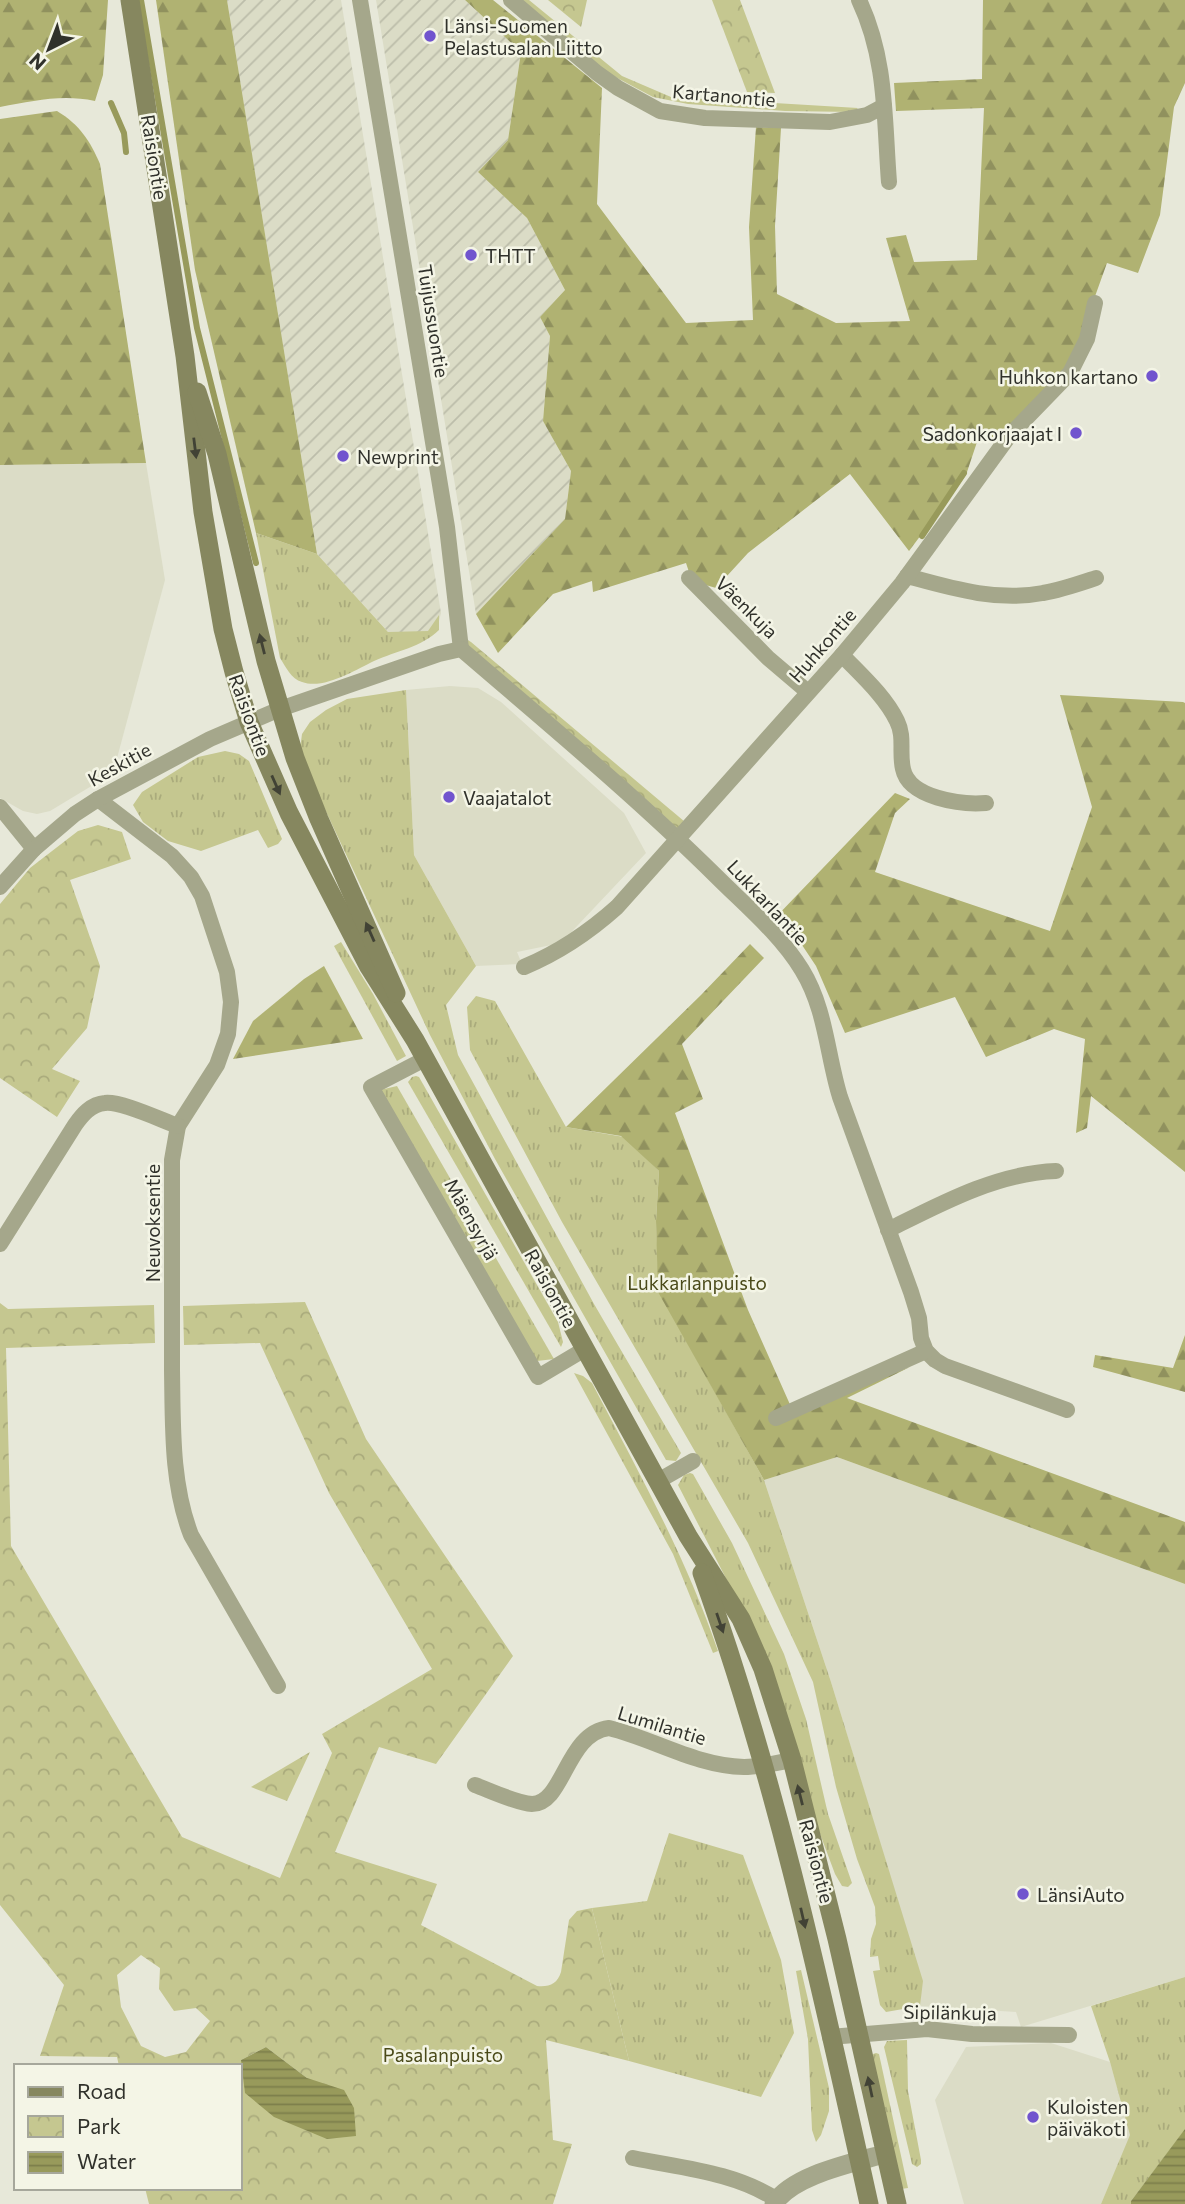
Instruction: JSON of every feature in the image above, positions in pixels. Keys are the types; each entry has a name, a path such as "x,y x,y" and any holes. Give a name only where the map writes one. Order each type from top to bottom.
{"main road":[{"name":"Raisiontie","path":"130,0 186,356 197,462 219,603 234,672 249,722 289,813 369,967 415,1040 688,1536 741,1619 763,1669 792,1760 837,1940 897,2204"},
{"name":"Raisiontie","path":"186,356 217,454 245,576 295,758 415,1040"},
{"name":"Raisiontie","path":"688,1536 722,1627 764,1765 831,2036 869,2204"}],"street":[{"name":"Tuijussuontie","path":"360,0 447,527 461,649"},
{"name":"Kartanontie","path":"511,0 607,81 638,101 660,111 705,118 830,122 867,115 884,106"},
{"path":"859,0 871,30 883,78 889,182"},
{"name":"Huhkontie","path":"524,967 566,947 590,931 617,907 842,654 907,576 1009,436 1070,373 1087,339 1095,303"},
{"path":"907,576 953,589 1011,596 1040,594 1096,578"},
{"name":"Väenkuja","path":"688,578 759,649 808,692"},
{"path":"281,709 439,654 461,649"},
{"name":"Lukkarlantie","path":"461,649 679,840 767,926 802,970 814,993 823,1022 832,1072 911,1292 926,1351"},
{"path":"842,654 888,706 896,719 903,742 902,766 906,778 927,793 956,803 986,803"},
{"name":"Keskitie","path":"0,887 34,849 75,814 98,799 210,738 281,709"},
{"name":"Neuvoksentie","path":"98,799 172,856 191,877 202,896 227,972 232,1002 228,1034 217,1065 178,1126 172,1160 173,1420 177,1489 182,1513 191,1535 278,1686"},
{"path":"0,807 34,849"},
{"name":"Mäensyrjä","path":"425,1059 372,1087 538,1377 585,1349"},
{"path":"0,1244 75,1125 93,1106 104,1102 118,1104 178,1126"},
{"path":"888,1230 1000,1180 1056,1171"},
{"path":"776,1418 926,1351 946,1366 1067,1410"},
{"path":"658,1480 693,1461"},
{"name":"Lumilantie","path":"475,1785 531,1804 541,1802 556,1785 588,1736 597,1730 609,1728 714,1763 746,1767 792,1760"},
{"name":"Sipilänkuja","path":"831,2036 927,2029 972,2034 1069,2035"},
{"path":"633,2158 722,2176 759,2188 775,2202 799,2183 817,2175 884,2154"}],"shaded area":[{"path":"227,0 341,0 441,613 438,625 431,632 400,645 317,554"},
{"path":"376,0 465,0 521,52 508,140 478,172 527,218 565,290 540,317 550,336 543,421 571,471 565,519 476,614"},
{"path":"146,463 165,580 113,773 50,811 37,814 23,811 0,798 0,465"},
{"path":"450,686 478,688 501,702 624,813 646,853 561,943 517,952 522,964 476,966 414,855 406,690"},
{"path":"837,1457 1185,1584 1185,1977 1021,2027 1016,2012 920,2006 922,1981 831,1682 764,1480"},
{"name":"Kuloisten päiväkoti","path":"1051,2043 1110,2062 1131,2135 1101,2204 964,2204 935,2100 966,2047"}],"green space":[{"path":"0,0 108,0 103,75 95,101 59,98 0,107"},
{"path":"156,0 227,0 317,554 256,533 195,270"},
{"path":"465,0 493,0 602,88 597,204 686,323 753,320 749,227 756,127 781,128 775,226 777,294 836,323 910,321 886,238 906,235 914,262 977,260 984,108 896,111 894,83 982,79 983,0 1185,0 1185,83 1174,107 1160,215 1138,273 1107,263 1066,377 994,444 981,430 966,475 909,551 850,474 748,553 716,588 692,581 686,563 593,592 592,581 553,594 498,653 476,614 565,519 571,471 543,421 550,336 540,317 565,290 527,218 478,172 508,140 521,52"},
{"path":"519,0 529,0 622,76 671,97 858,108 853,112 785,111 688,104 653,97 608,73"},
{"path":"548,0 587,0 581,27"},
{"path":"712,0 740,0 775,93 747,92"},
{"path":"57,111 83,134 100,164 146,463 0,465 0,119"},
{"path":"256,533 317,554 388,632 428,631 439,615 439,630 417,645 339,678 311,684 298,680 280,658"},
{"path":"459,635 471,642 691,827 679,840 461,649"},
{"path":"406,690 414,855 476,966 446,1005 458,1055 594,1304 681,1453 676,1461 666,1460 495,1159 430,1035 323,805 300,749 302,734 310,722 326,710 347,699"},
{"path":"1060,695 1185,703 1185,1172 1091,1096 1087,1128 1076,1133 1085,1039 1054,1029 986,1057 955,997 845,1033 816,966 798,939 774,919 895,793 910,799 895,813 875,872 1050,931 1092,807"},
{"path":"225,751 239,754 249,761 282,839 278,844 268,848 258,830 201,851 168,841 143,822 133,805 142,792 198,757"},
{"path":"98,825 122,832 131,859 70,880 100,966 87,1028 52,1069 80,1081 57,1117 0,1078 0,904 30,868 78,831"},
{"path":"341,942 406,1056 397,1061 334,946"},
{"name":"Lukkarlanpuisto","path":"750,944 764,958 682,1044 703,1099 675,1113 748,1310 792,1409 910,1367 847,1398 1185,1522 1185,1584 837,1457 764,1480 658,1292 656,1221 659,1171 621,1136 566,1127"},
{"path":"324,966 363,1039 233,1059 253,1021"},
{"path":"476,996 495,1001 566,1127 624,1137 659,1171 656,1221 659,1292 764,1480 831,1682 923,1981 920,2006 886,2012 880,2005 873,1971 880,1970 878,1956 870,1957 871,1939 876,1924 875,1907 857,1859 836,1787 813,1682 748,1543 562,1222 470,1050 467,1007"},
{"path":"416,1076 558,1322 563,1342 561,1347 408,1082"},
{"path":"397,1086 554,1359 537,1361 380,1090"},
{"name":"Pasalanpuisto","path":"305,1302 366,1439 513,1656 436,1764 379,1747 335,1852 437,1884 421,1925 537,1986 555,1982 561,1972 569,1920 577,1911 592,1908 629,2061 546,2040 553,2140 572,2144 553,2204 149,2204 146,2190 242,2190 242,2064 119,2064 117,2057 40,2056 64,1985 0,1905 0,1303 8,1309 154,1305 155,1343 6,1348 11,1546 182,1837 280,1878 332,1753 322,1734 432,1669 329,1493 260,1343 184,1345 183,1306","holes":["141,1955 160,1968 159,1989 174,2011 196,2008 210,2021 186,2052 165,2057 141,2046 121,2007 117,1975","266,2047 307,2078 241,2060"]},
{"path":"1185,1335 1185,1392 1093,1367 1095,1355 1173,1368"},
{"path":"574,1373 592,1383 644,1482 691,1582 718,1651 713,1653 673,1554"},
{"path":"690,1473 732,1543 784,1654 806,1719 828,1814 852,1883 848,1887 842,1886 835,1874 813,1815 767,1658 678,1485 684,1475"},
{"path":"310,1752 287,1801 251,1787"},
{"path":"669,1833 743,1855 781,1960 794,2033 761,2097 629,2061 592,1908 647,1901"},
{"path":"801,1970 829,2088 829,2111 816,2142 812,2130 808,2039 796,1971"},
{"path":"1185,1977 1185,2130 1131,2204 1101,2204 1130,2135 1091,2006"},
{"path":"907,2040 908,2091 921,2160 917,2167 912,2164 884,2047 887,2041"},
{"path":"873,2054 879,2054 908,2188 901,2189 872,2062"}],"water":[{"path":"266,2047 307,2078 344,2090 354,2108 356,2136 327,2139 274,2117 245,2093 241,2060"},
{"path":"1185,2129 1185,2204 1131,2204 1131,2201"}],"waterway":[{"path":"141,0 197,328 256,563"},
{"path":"111,103 124,133 126,152"},
{"path":"922,536 964,473"}],"place":[{"name":"Länsi-Suomen Pelastusalan Liitto","path":"430,36"},
{"name":"THTT","path":"471,255"},
{"name":"Huhkon kartano","path":"1152,376"},
{"name":"Sadonkorjaajat I","path":"1076,433"},
{"name":"Newprint","path":"343,456"},
{"name":"Vaajatalot","path":"449,797"},
{"name":"LänsiAuto","path":"1023,1894"},
{"name":"Kuloisten päiväkoti","path":"1033,2117"}]}
